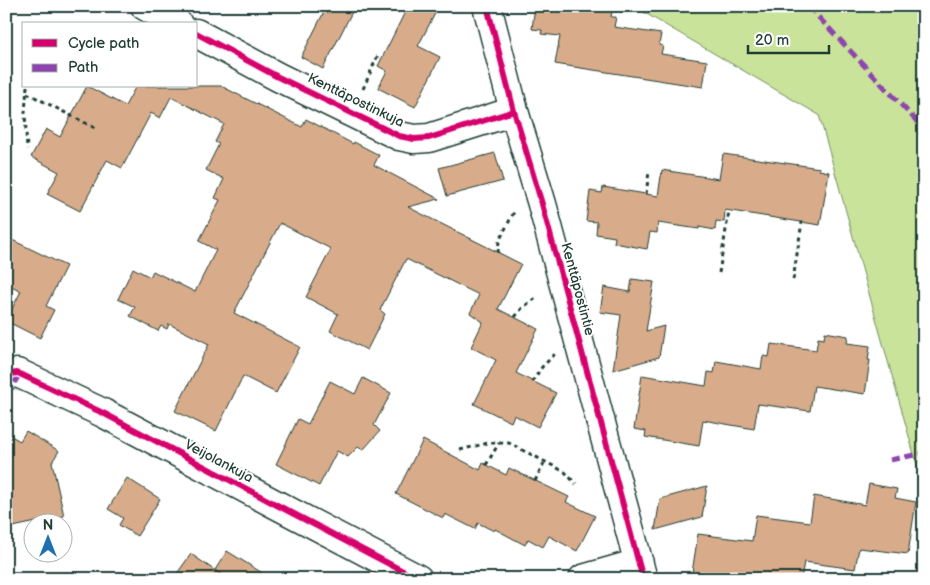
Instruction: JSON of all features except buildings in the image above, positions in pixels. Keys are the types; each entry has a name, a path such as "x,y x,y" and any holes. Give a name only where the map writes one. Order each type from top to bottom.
{"street":[{"path":"145,6 174,22"},
{"name":"Kenttäpostintie","path":"487,6 514,111 542,204 641,571"},
{"name":"Kenttäpostinkuja","path":"198,34 399,136 414,139 429,138 514,111"},
{"name":"Veijolankuja","path":"6,375 20,374 103,413 418,579"},
{"path":"583,579 641,571"}],"path":[{"path":"352,112 378,55"},
{"path":"27,88 25,113 27,150"},
{"path":"26,93 95,128"},
{"path":"646,194 649,172"},
{"path":"498,253 499,241 514,212 512,203"},
{"path":"719,273 729,211"},
{"path":"793,280 802,222"},
{"path":"486,465 499,442"},
{"path":"460,450 488,443 509,443 565,472 576,484"},
{"path":"536,480 545,461"}],"green space":[{"path":"633,6 924,6 924,490 819,115"}],"marked path":[{"path":"808,6 924,129"},
{"path":"6,395 20,374"},
{"path":"890,460 924,453"}],"cycle path":[{"path":"487,6 514,111 542,204 643,579"},
{"path":"198,34 278,77 399,136 414,139 429,138 514,111"},
{"path":"6,375 20,374 103,413 418,579"}]}
